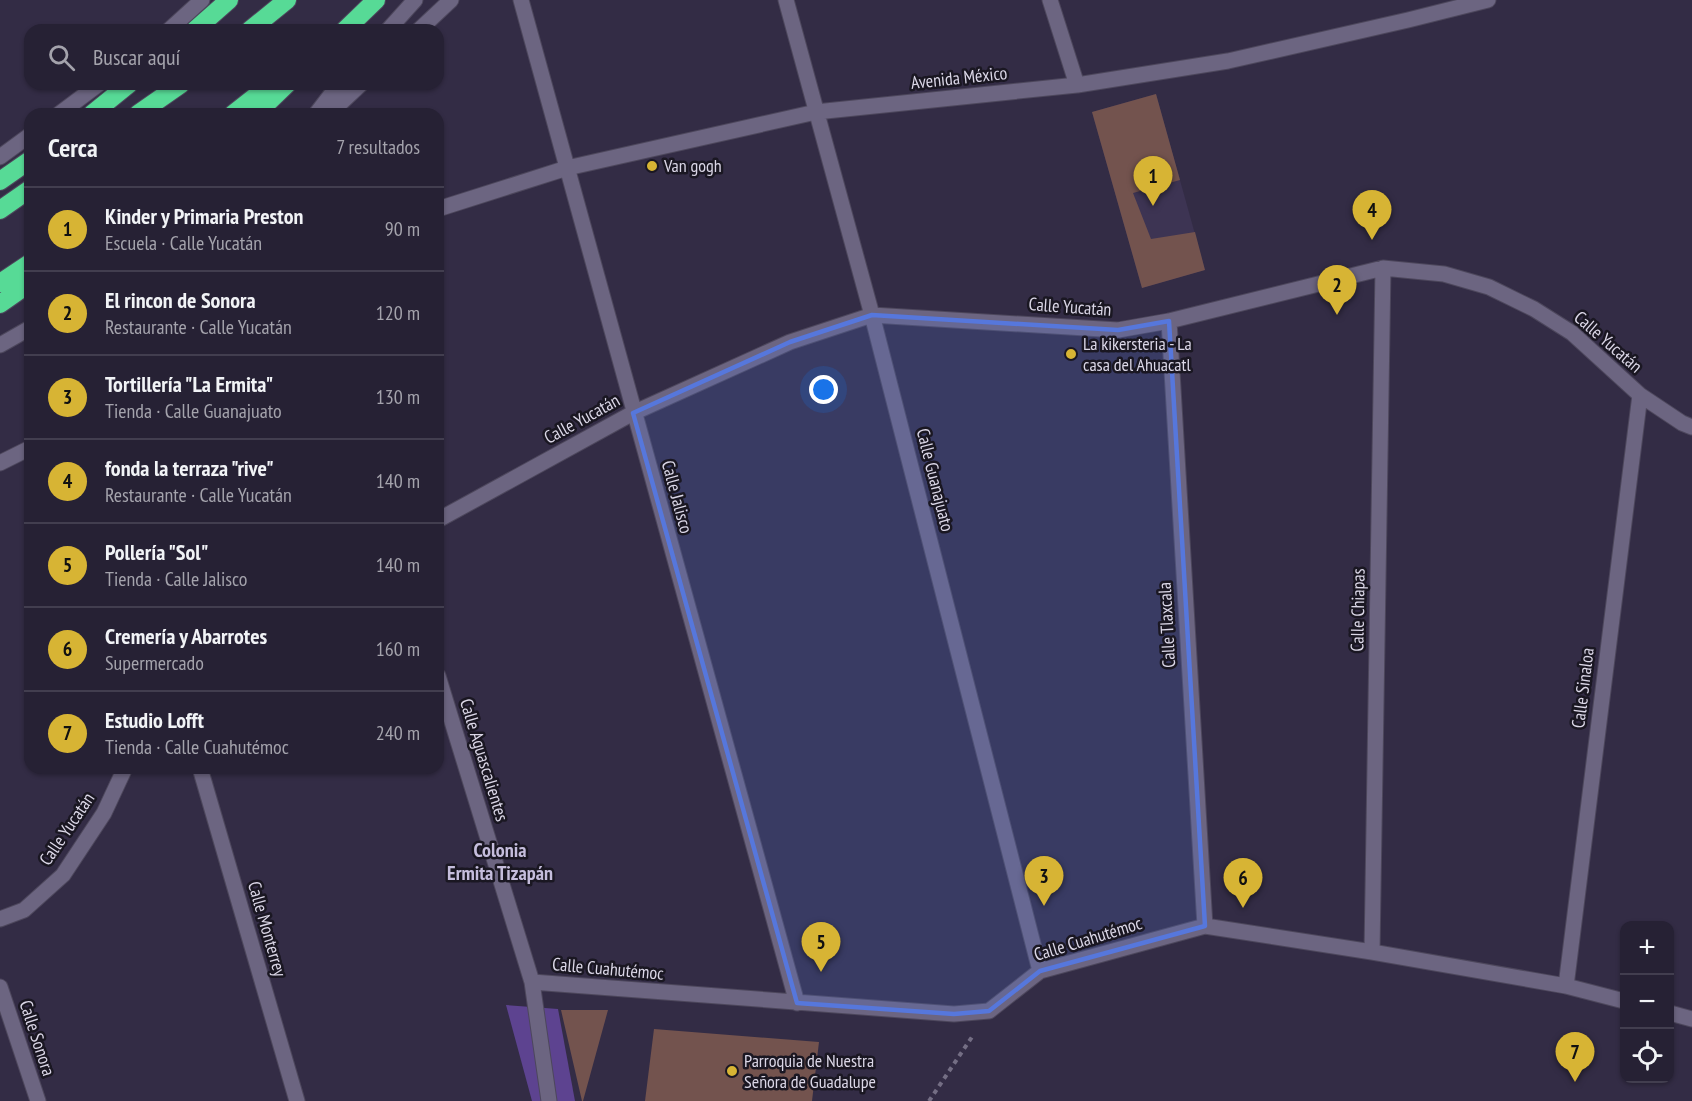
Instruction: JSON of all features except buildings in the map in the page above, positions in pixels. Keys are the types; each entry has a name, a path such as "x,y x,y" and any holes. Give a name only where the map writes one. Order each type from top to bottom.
{"highway":[{"path":"202,24 229,0"},
{"path":"257,24 287,0"},
{"path":"344,24 366,0"},
{"path":"351,24 376,0"},
{"path":"99,108 122,90"},
{"path":"147,108 172,90"},
{"path":"241,108 263,90"},
{"path":"262,108 281,90"},
{"path":"0,181 24,164"},
{"path":"0,210 24,193"},
{"path":"0,283 24,267"},
{"path":"0,304 24,288"}],"street":[{"path":"176,24 202,0"},
{"path":"393,24 415,0"},
{"path":"425,24 451,0"},
{"name":"Calle Jalisco","path":"521,0 797,1004"},
{"name":"Calle Guanajuato","path":"786,0 872,315 1040,970"},
{"path":"1050,0 1077,85"},
{"name":"Avenida México","path":"444,207 567,168 816,112 1077,85 1228,61 1488,0"},
{"path":"67,108 91,90"},
{"path":"321,108 334,90"},
{"path":"335,108 355,90"},
{"path":"0,157 24,139"},
{"name":"Calle Yucatán","path":"444,517 633,413 790,342 872,315 1118,330 1169,321 1383,268 1444,274 1489,287 1534,309 1572,333 1640,395 1682,423 1692,427"},
{"name":"Calle Chiapas","path":"1372,952 1383,268"},
{"name":"Calle Tlaxcala","path":"1169,321 1205,926"},
{"path":"0,345 24,331"},
{"name":"Calle Sinaloa","path":"1566,986 1640,395"},
{"path":"0,463 24,451"},
{"name":"Calle Aguascalientes","path":"444,696 532,982 549,1101"},
{"name":"Calle Yucatán","path":"0,920 24,910 63,875 104,813 122,774"},
{"name":"Calle Monterrey","path":"202,774 297,1101"},
{"name":"Calle Cuahutémoc","path":"532,982 797,1004 954,1014 989,1011 1040,970 1205,926 1566,986 1620,1000"},
{"name":"Calle Sonora","path":"0,987 38,1101"},
{"path":"1674,1014 1692,1019"}],"path":[{"path":"929,1101 989,1011"}],"highlighted area":[{"path":"872,315 1118,330 1169,321 1205,926 1040,971 989,1011 954,1014 797,1003 633,413 790,342"}],"shaded area":[{"path":"1156,94 1205,270 1142,288 1092,112"},
{"path":"506,1005 558,1009 575,1101 532,1101"}],"place":[{"name":"Van gogh","path":"652,166"},
{"name":"Kinder y Primaria Preston","path":"1153,206"},
{"name":"fonda la terraza \"rive\"","path":"1372,240"},
{"name":"El rincon de Sonora","path":"1337,315"},
{"name":"La kikersteria - La casa del Ahuacatl","path":"1071,354"},
{"name":"Tortillería \"La Ermita\"","path":"1044,906"},
{"name":"Cremería y Abarrotes","path":"1243,908"},
{"name":"Pollería \"Sol\"","path":"821,972"},
{"name":"Parroquia de Nuestra Señora de Guadalupe","path":"732,1071"},
{"name":"Estudio Lofft","path":"1575,1082"}],"district":[{"name":"Colonia Ermita Tizapán","path":"500,862"}]}
